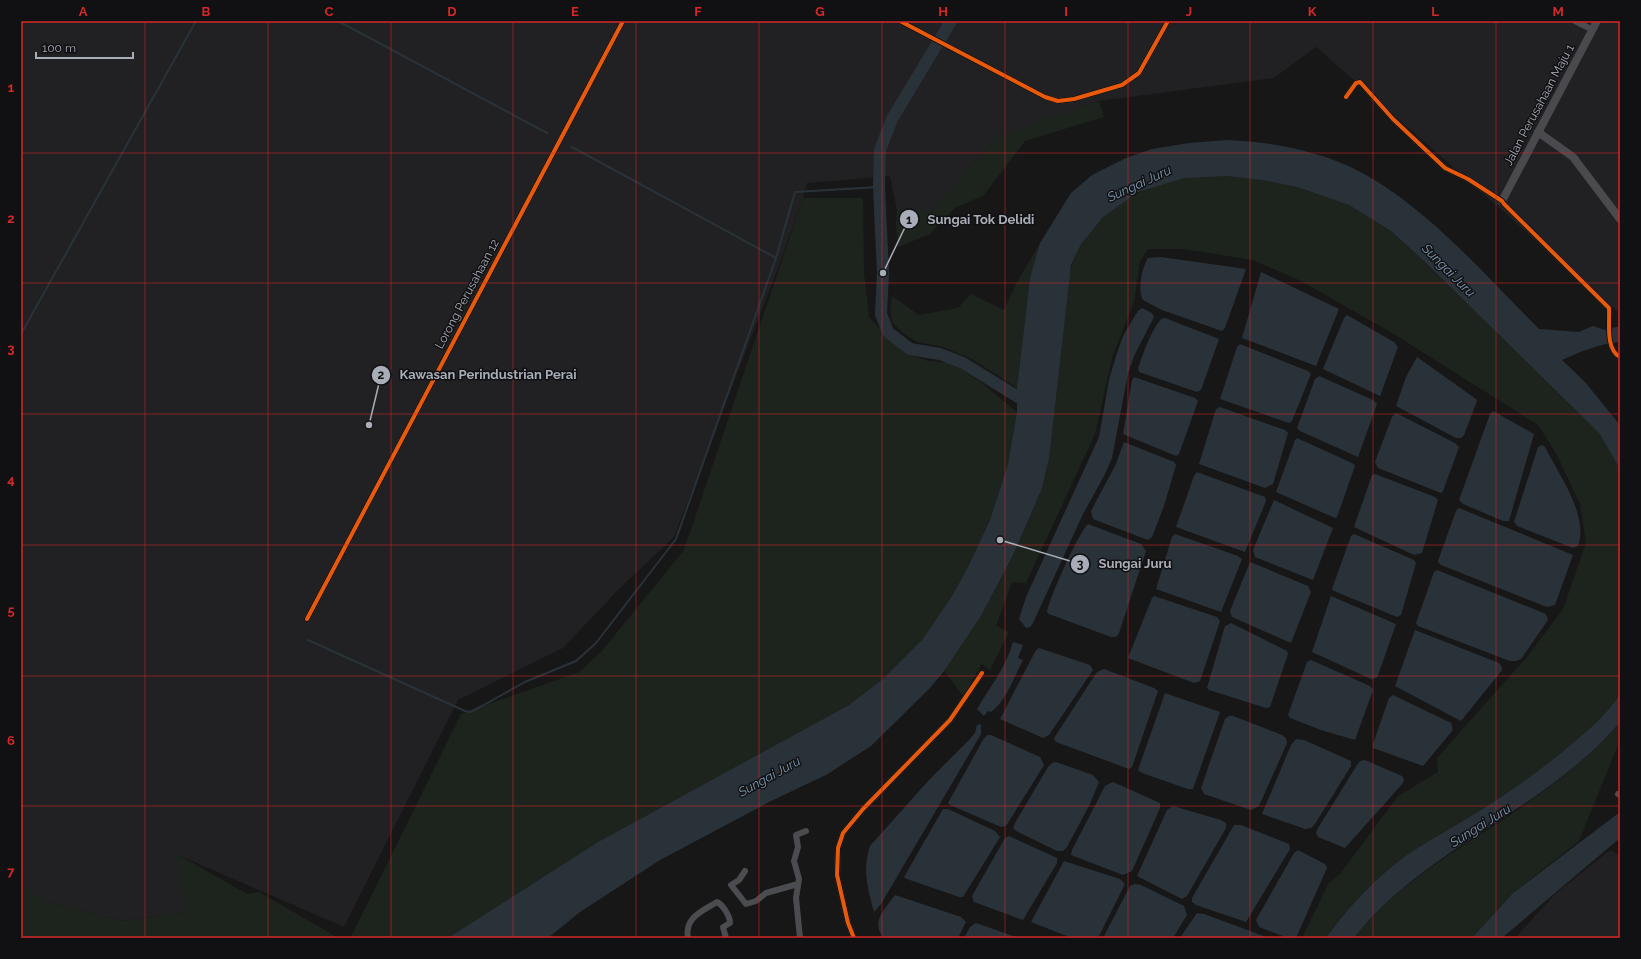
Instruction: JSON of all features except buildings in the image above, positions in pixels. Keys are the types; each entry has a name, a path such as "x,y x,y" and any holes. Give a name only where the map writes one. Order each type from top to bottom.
{"street":[{"name":"Lorong Perusahaan 12","path":"307,619 623,21"},
{"path":"900,21 1045,97 1064,101 1122,85 1134,78 1139,73 1168,21"},
{"path":"1575,21 1593,30"},
{"name":"Jalan Perusahaan Maju 1","path":"1502,200 1597,21"},
{"path":"1346,97 1356,83 1360,82 1393,119 1445,168 1468,179 1502,200 1504,204 1610,308 1610,343 1616,355 1620,357"},
{"path":"1538,132 1573,157 1620,219"},
{"path":"854,938 848,923 837,875 838,848 843,833 863,809 950,720 982,673"},
{"path":"800,938 796,898 799,879 794,861 798,847 796,835 806,831"},
{"path":"745,871 738,880 731,885 746,904 756,901 766,893 798,884"},
{"path":"688,938 686,930 688,922 717,902 720,903 730,919 730,923 723,927 726,938"}],"shaded area":[{"path":"21,21 1620,21 1620,311 1618,312 1316,47 1274,78 1099,101 998,136 932,210 897,210 890,176 807,183 781,260 674,537 619,589 563,648 458,700 344,927 176,854 187,912 123,921 49,902 21,886"},
{"path":"1099,101 1104,117 1025,141 984,195 955,208 930,234 898,247 896,226 897,210 932,210 998,136"},
{"path":"1200,176 1226,176 1262,180 1297,187 1349,205 1391,231 1425,262 1599,433 1620,469 1620,694 1605,714 1593,726 1534,774 1478,812 1415,849 1397,862 1355,902 1326,938 1302,938 1328,884 1340,874 1398,796 1438,772 1437,758 1526,658 1563,609 1586,543 1580,504 1557,455 1538,425 1394,334 1301,281 1253,260 1183,249 1148,249 1140,261 1134,302 1113,355 1095,434 1026,583 1012,582 996,626 1009,632 990,670 982,664 963,696 944,671 981,616 1013,555 1041,491 1067,289 1071,268 1079,248 1089,232 1101,218 1132,196 1166,182 1184,178"},
{"path":"803,198 863,198 864,273 869,317 893,342 909,354 928,361 952,363 982,383 1017,412 1008,464 990,520 968,567 952,596 922,640 884,678 849,705 598,842 448,938 21,938 21,886 49,902 123,921 187,912 175,853 247,894 259,892 337,937 351,937 461,714 579,672 601,652 684,550"},
{"path":"1040,243 1030,278 1017,388 972,359 943,347 917,342 904,334 892,322 890,309 892,296 919,315 958,308 971,294 1004,310 1016,284"},
{"path":"1620,722 1620,740 1579,841 1513,893 1472,938 1354,938 1369,920 1404,888 1441,860 1517,810 1564,776 1593,750"},
{"path":"1610,850 1620,856 1620,938 1515,938 1555,894"}],"water":[{"name":"Sungai Juru","path":"1227,140 1279,145 1304,151 1331,159 1360,172 1388,189 1416,209 1468,257 1539,329 1579,332 1593,326 1605,330 1620,326 1620,342 1591,348 1562,360 1585,382 1620,425 1620,469 1599,433 1425,262 1391,231 1349,205 1297,187 1262,180 1226,176 1184,178 1138,192 1103,217 1081,244 1071,265 1049,458 1041,491 1013,555 981,616 944,671 929,689 871,746 826,775 769,802 660,860 580,912 548,938 448,938 598,842 849,705 884,678 922,640 952,596 968,567 990,520 1008,464 1017,412 1017,388 1030,278 1040,243 1071,193 1092,175 1126,158 1152,149 1189,143"},
{"path":"1161,257 1246,269 1225,328 1222,331 1162,310 1143,300 1140,285 1146,262 1148,258"},
{"path":"1261,272 1339,309 1316,366 1242,338"},
{"path":"1142,308 1152,313 1154,317 1135,354 1128,373 1112,458 1083,514 1033,623 1030,627 1026,628 1019,619 1026,597 1099,437 1109,380 1116,356 1123,336 1138,311"},
{"path":"1347,315 1394,342 1398,347 1380,396 1323,369 1344,318"},
{"path":"1165,318 1219,339 1201,390 1197,392 1139,372 1138,368 1150,336 1161,319"},
{"path":"1240,344 1308,371 1311,374 1292,421 1289,423 1220,399 1237,347"},
{"path":"1417,357 1476,399 1477,401 1464,435 1461,438 1456,438 1396,406 1406,377"},
{"path":"1319,376 1373,400 1377,404 1358,457 1300,431 1297,428 1315,379"},
{"path":"1134,377 1195,398 1198,401 1179,454 1176,456 1123,434 1132,380"},
{"path":"1220,407 1285,430 1288,433 1273,484 1265,488 1199,464 1216,409"},
{"path":"1493,411 1534,434 1509,521 1503,521 1463,504 1459,500 1490,414"},
{"path":"1396,413 1455,443 1459,447 1441,493 1378,468 1375,462 1392,417"},
{"path":"1297,438 1352,463 1355,466 1337,517 1335,518 1276,492"},
{"path":"1124,442 1174,462 1176,465 1164,506 1152,537 1148,540 1093,519 1091,511 1116,464"},
{"path":"1542,445 1545,447 1564,482 1576,508 1580,534 1578,546 1573,548 1517,526 1514,522 1538,447"},
{"path":"1197,472 1265,497 1266,501 1245,552 1176,527 1194,476"},
{"path":"1375,474 1435,497 1438,500 1422,553 1414,555 1354,527 1372,475"},
{"path":"1274,500 1333,528 1313,580 1255,557 1253,550"},
{"path":"1459,508 1573,555 1555,605 1547,607 1441,565 1438,562 1456,511"},
{"path":"1088,524 1141,544 1146,551 1119,633 1116,637 1111,637 1047,612 1053,593 1065,566 1078,539"},
{"path":"1175,534 1238,556 1242,559 1221,612 1156,589 1172,537"},
{"path":"1354,534 1414,560 1416,563 1401,615 1397,617 1332,589 1351,536"},
{"path":"1250,562 1308,586 1311,592 1291,643 1232,617 1230,611"},
{"path":"1437,570 1546,614 1548,620 1521,659 1510,661 1418,626 1416,623 1434,572"},
{"path":"1154,596 1217,617 1220,621 1200,681 1194,683 1128,658"},
{"path":"1331,596 1396,624 1377,678 1371,679 1312,652"},
{"path":"1231,623 1287,651 1288,654 1270,707 1266,708 1209,690 1207,688 1225,626"},
{"path":"1415,630 1499,663 1502,667 1502,670 1461,721 1395,686"},
{"path":"1013,642 1023,645 1018,658 1023,660 1001,702 991,712 988,711 984,716 977,709 1002,668"},
{"path":"1039,648 1090,665 1093,670 1049,735 1043,738 1000,719 1036,650"},
{"path":"1311,660 1370,686 1373,690 1355,740 1321,730 1290,718 1288,715 1307,662"},
{"path":"1104,669 1154,688 1158,691 1132,767 1129,769 1056,742 1054,738 1097,672"},
{"path":"1165,693 1220,712 1193,789 1188,789 1142,773 1138,770"},
{"name":"Sungai Juru","path":"1620,694 1620,722 1590,753 1557,781 1449,854 1415,879 1382,907 1354,938 1326,938 1355,902 1397,862 1415,849 1478,812 1534,774 1593,726 1605,714"},
{"path":"1393,695 1451,723 1453,730 1423,766 1373,748 1373,744 1389,698"},
{"path":"1229,716 1233,716 1282,735 1286,738 1287,743 1259,806 1251,810 1204,794 1201,788 1225,719"},
{"path":"981,724 981,734 881,904 874,912 866,871 866,863 870,846 929,780 969,740 975,733 977,725"},
{"path":"988,735 1040,757 1044,765 1006,826 1001,827 948,803 984,738"},
{"path":"1296,739 1304,740 1351,761 1351,766 1315,824 1311,828 1305,829 1262,814 1291,745"},
{"path":"1365,760 1402,776 1404,779 1403,783 1345,848 1318,837 1316,833 1357,765 1360,761"},
{"path":"1056,762 1093,775 1099,782 1090,804 1067,847 1063,851 1057,851 1016,831 1013,828 1048,767 1052,763"},
{"path":"1113,782 1160,803 1160,808 1132,871 1123,875 1071,855 1072,850 1105,786"},
{"path":"1173,806 1221,820 1226,823 1226,828 1187,896 1182,899 1137,876 1167,810"},
{"path":"943,809 948,809 995,831 1000,837 963,897 959,897 904,877"},
{"path":"1620,812 1620,838 1502,938 1472,938 1513,893"},
{"path":"1234,825 1241,825 1289,844 1290,849 1246,922 1196,905 1192,902 1192,898"},
{"path":"1009,836 1057,858 1057,863 1023,920 974,902 972,896 1005,838"},
{"path":"1298,850 1325,864 1327,868 1296,938 1288,938 1259,927 1256,920 1294,853"},
{"path":"1064,861 1120,879 1125,884 1098,938 1072,938 1031,922"},
{"path":"1135,884 1141,885 1184,906 1187,915 1173,938 1103,938 1130,886"},
{"path":"895,895 961,917 966,922 958,938 884,938 878,926 880,916"},
{"path":"1197,913 1204,914 1269,938 1180,938"},
{"path":"976,923 1019,938 964,938 970,927"}],"waterway":[{"path":"21,334 196,21"},
{"path":"338,21 547,133"},
{"path":"951,21 892,119 880,150 879,187 883,273 881,314 888,332 910,349 940,354 963,363 1031,405"},
{"path":"572,147 776,258"},
{"path":"308,640 470,712 525,682 576,661 596,643 676,539 776,258 795,192 879,187"}],"cycle path":[{"path":"307,619 623,21"},
{"path":"900,21 1045,97 1058,101 1074,99 1122,85 1139,73 1168,21"},
{"path":"1346,97 1356,83 1360,82 1393,119 1445,168 1468,179 1502,201 1609,308 1610,342 1615,353 1620,357"},
{"path":"854,938 848,923 837,875 838,848 843,833 863,809 950,720 982,673"}],"place":[{"name":"Sungai Tok Delidi","path":"883,273"},
{"name":"Kawasan Perindustrian Perai","path":"369,425"},
{"name":"Sungai Juru","path":"1000,540"}]}
